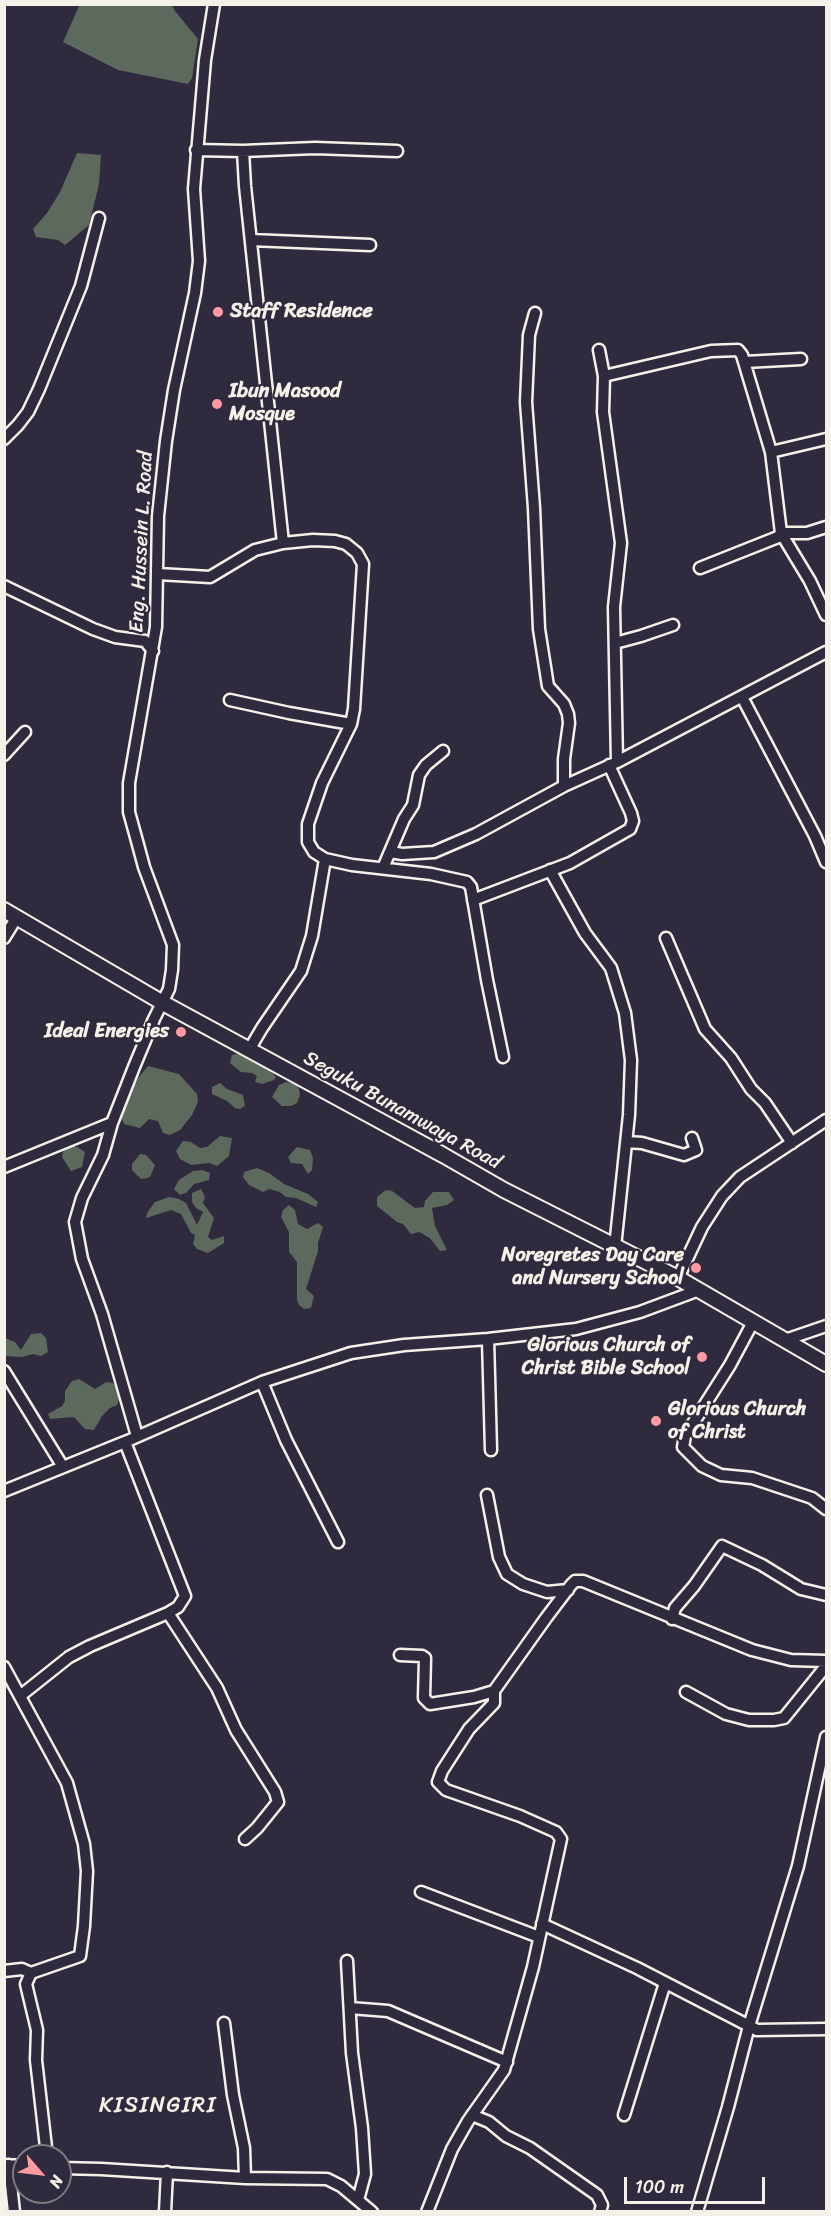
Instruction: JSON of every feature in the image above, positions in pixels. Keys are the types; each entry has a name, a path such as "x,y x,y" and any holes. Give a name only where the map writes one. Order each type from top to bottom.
{"main road":[{"name":"Seguku Bunamwaya Road","path":"11,914 163,1003 504,1190 678,1278 826,1364"}],"street":[{"name":"Eng. Hussein L. Road","path":"137,1436 102,1314 75,1232 77,1211 103,1155 112,1123 154,1019 169,989 173,945 144,867 129,812 128,798 158,609 158,516 166,441 174,390 195,293 199,261 194,189 196,150 205,60 214,4"},
{"path":"196,150 315,148 397,151"},
{"path":"243,151 283,543"},
{"path":"4,438 28,412 39,389 81,286 99,218"},
{"path":"251,240 370,245"},
{"path":"535,313 529,335 526,402 534,508 538,629 548,686 564,704 568,714 564,786"},
{"path":"473,900 570,863 630,829 633,821 613,763 614,607 621,543 603,412 604,376 599,350"},
{"path":"604,376 711,351 738,350 746,362 771,452 781,533 810,581 826,615"},
{"path":"746,362 801,359"},
{"path":"771,452 826,438"},
{"path":"700,568 778,537 781,533 807,533 826,527"},
{"path":"158,574 210,577 255,550 283,543 313,540 335,541 346,544 357,553 363,564 354,709 351,724 322,783 308,825 308,842 314,852 325,859 352,865 460,879 467,882 471,887 503,1057"},
{"path":"4,586 93,629 115,637 145,641 153,651"},
{"path":"615,643 673,625"},
{"path":"391,852 402,854 434,852 476,834 564,786 613,763 826,652"},
{"path":"742,697 815,836 826,862"},
{"path":"230,700 289,714 351,724"},
{"path":"4,755 25,732"},
{"path":"382,868 404,819 413,805 419,776 426,765 443,751"},
{"path":"815,836 826,830"},
{"path":"249,1050 301,971 312,936 325,859"},
{"path":"550,870 585,933 610,968 625,1013 631,1060 627,1142 615,1247"},
{"path":"4,938 11,914"},
{"path":"666,938 705,1029 731,1058 751,1089 765,1103 792,1143"},
{"path":"678,1278 702,1227 722,1196 740,1177 826,1120"},
{"path":"4,1167 112,1123"},
{"path":"627,1142 642,1143 684,1155 696,1150 693,1138"},
{"path":"4,1491 125,1442 262,1382 351,1353 404,1345 488,1340 576,1329 640,1312 699,1290"},
{"path":"753,1322 730,1365 685,1436 683,1447 702,1466 721,1475 752,1478 812,1498 826,1509"},
{"path":"785,1340 826,1326"},
{"path":"488,1340 491,1450"},
{"path":"4,1371 63,1467"},
{"path":"262,1382 286,1440 338,1542"},
{"path":"20,1696 69,1657 168,1613 178,1607 185,1596 125,1442"},
{"path":"487,1495 499,1557 507,1574 523,1584 547,1592 568,1590"},
{"path":"672,1619 675,1608 694,1586 722,1546 762,1565 801,1589 826,1595"},
{"path":"427,2211 452,2149 472,2115 496,2084 507,2062 533,1966 561,1839 560,1836 520,1816 446,1790 438,1782 469,1729 494,1703 494,1691 575,1581 583,1581 752,1650 791,1660 826,1661"},
{"path":"168,1613 217,1688 236,1730 277,1798 277,1805 245,1839"},
{"path":"400,1655 425,1658 424,1698 430,1704 474,1697 494,1691"},
{"path":"686,1692 726,1714 749,1720 774,1720 784,1718 826,1666"},
{"path":"4,1667 67,1783 84,1844 87,1880 80,1956 31,1973 22,1969 4,1971"},
{"path":"697,2211 749,2026 798,1866 826,1737"},
{"path":"421,1892 539,1937"},
{"path":"542,1924 637,1968 757,2030 826,2029"},
{"path":"347,1961 352,2053 362,2128 365,2174 358,2200"},
{"path":"31,1973 26,1984 37,2030 36,2060 46,2144"},
{"path":"624,2115 665,1983"},
{"path":"350,2008 388,2011 507,2062"},
{"path":"224,2023 233,2095 243,2148 245,2178"},
{"path":"472,2115 489,2122 506,2136 530,2148 597,2195 602,2205 600,2211"},
{"path":"7,2165 14,2211"},
{"path":"72,2168 245,2178 327,2179 372,2211"},
{"path":"165,2211 167,2172"}],"green space":[{"path":"80,4 172,5 198,39 192,78 188,84 118,70 63,42"},
{"path":"77,153 101,155 99,184 89,225 65,245 58,240 36,237 33,229 47,213 60,192"},
{"path":"242,1053 265,1065 276,1077 274,1080 262,1084 255,1082 257,1076 241,1072 230,1063 232,1055"},
{"path":"148,1066 179,1074 197,1094 198,1102 192,1115 180,1130 170,1135 163,1133 158,1121 149,1119 140,1128 124,1124 120,1115 139,1077"},
{"path":"286,1082 298,1084 300,1095 297,1103 291,1106 282,1106 272,1097 279,1085"},
{"path":"220,1083 227,1089 243,1095 245,1106 240,1109 235,1108 227,1101 212,1094 212,1087"},
{"path":"220,1136 232,1138 229,1156 217,1166 209,1163 191,1165 180,1159 176,1151 183,1141 191,1142 200,1148 207,1147"},
{"path":"71,1146 85,1152 82,1167 71,1171 62,1157 63,1152"},
{"path":"297,1147 310,1150 313,1158 312,1170 308,1174 302,1164 291,1163 288,1157"},
{"path":"140,1154 146,1155 155,1165 150,1177 141,1179 132,1170 132,1164"},
{"path":"257,1168 269,1173 284,1184 308,1194 318,1202 316,1207 296,1198 286,1197 280,1192 269,1189 263,1192 249,1185 243,1177 244,1172"},
{"path":"202,1170 210,1173 209,1180 194,1184 186,1193 180,1195 174,1189 179,1180 193,1171"},
{"path":"201,1189 205,1197 203,1203 214,1218 208,1237 212,1240 224,1236 224,1243 208,1253 197,1249 193,1244 195,1235 191,1233 181,1214 171,1210 146,1218 155,1202 169,1197 186,1203 197,1225 203,1212 192,1202 192,1193"},
{"path":"386,1190 392,1191 415,1208 424,1207 425,1201 433,1192 449,1192 454,1200 447,1205 432,1208 435,1226 447,1250 440,1251 430,1238 419,1232 411,1234 403,1224 377,1206 377,1197"},
{"path":"289,1205 295,1210 298,1224 307,1229 318,1223 323,1227 306,1289 314,1296 311,1308 304,1309 297,1300 297,1262 289,1252 289,1232 281,1217 283,1210"},
{"path":"41,1333 46,1338 48,1352 41,1356 33,1354 22,1357 5,1356 5,1338 15,1342 21,1350 31,1334"},
{"path":"79,1379 95,1389 106,1382 113,1383 118,1390 117,1405 102,1416 94,1430 85,1429 74,1417 50,1419 48,1414 62,1406 65,1401 65,1391 72,1381"}],"place":[{"name":"Staff Residence","path":"218,312"},
{"name":"Ibun Masood Mosque","path":"217,404"},
{"name":"Ideal Energies","path":"181,1032"},
{"name":"Noregretes Day Care and Nursery School","path":"696,1268"},
{"name":"Glorious Church of Christ Bible School","path":"702,1357"},
{"name":"Glorious Church of Christ","path":"656,1421"}],"district":[{"name":"KISINGIRI","path":"158,2106"}]}
